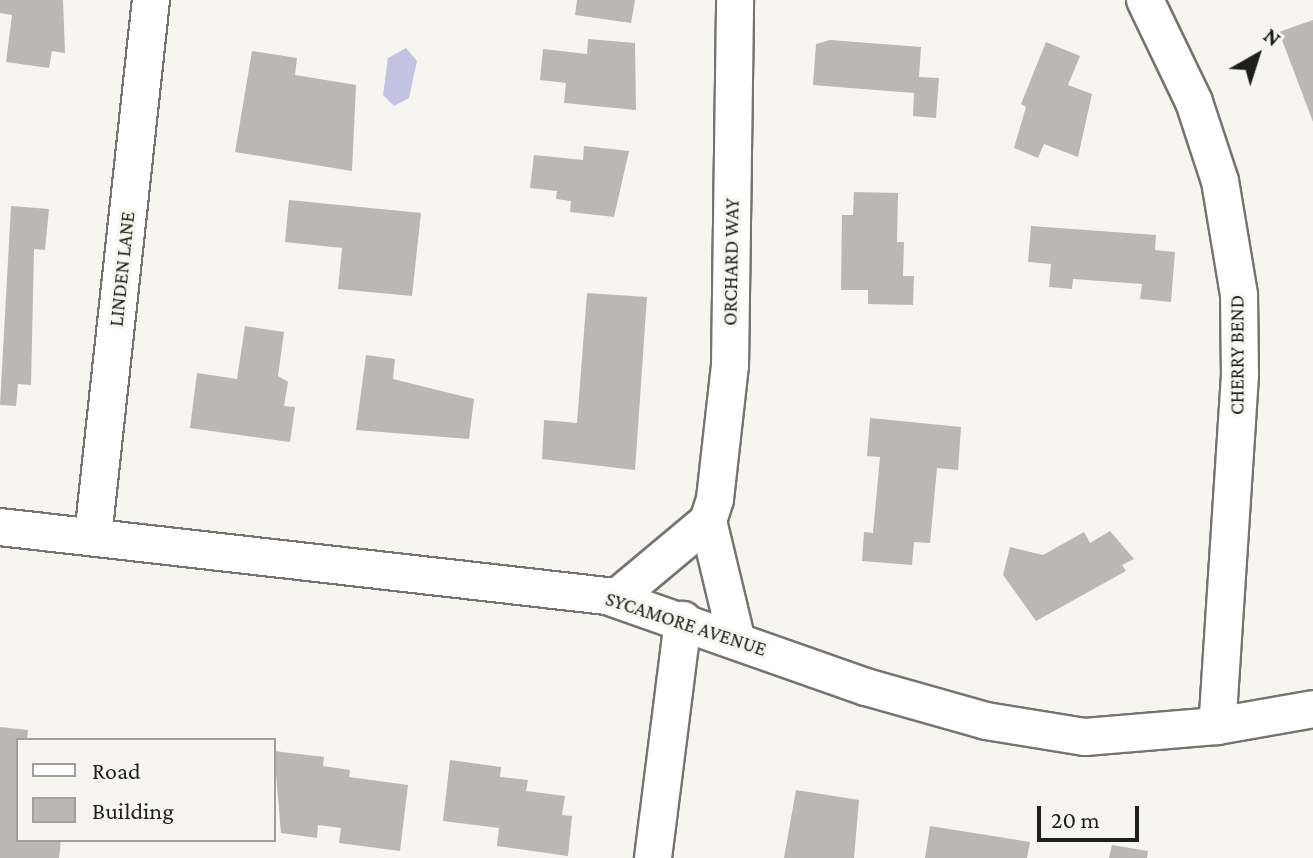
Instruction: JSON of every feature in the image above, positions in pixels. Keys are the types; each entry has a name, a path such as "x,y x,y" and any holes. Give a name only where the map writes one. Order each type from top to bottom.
{"street":[{"name":"LINDEN LANE","path":"93,537 151,0"},
{"name":"ORCHARD WAY","path":"735,0 730,366 708,521 736,638"},
{"name":"CHERRY BEND","path":"1145,0 1194,102 1220,181 1239,295 1240,375 1217,726"},
{"path":"616,598 708,521"},
{"name":"SYCAMORE AVENUE","path":"0,527 616,598 736,638 866,687 986,721 1115,739 1217,726 1313,709"},
{"path":"653,858 683,620"}],"water":[{"path":"406,48 417,61 409,98 394,106 383,95 388,58"}],"building":[{"path":"0,0 63,0 65,53 52,51 49,68 6,62 12,15 0,13"},
{"path":"577,0 635,0 631,23 575,15"},
{"path":"1313,20 1313,122 1279,32"},
{"path":"588,39 635,43 636,110 564,103 566,83 540,80 543,49 587,54"},
{"path":"830,40 921,47 919,77 939,78 936,118 913,116 914,93 813,85 816,44"},
{"path":"1046,42 1080,56 1068,85 1092,94 1078,157 1044,144 1038,158 1014,148 1026,107 1021,104"},
{"path":"252,51 297,58 295,75 356,85 352,171 235,152"},
{"path":"584,146 629,151 614,217 570,212 571,201 556,199 557,191 530,188 534,155 583,160"},
{"path":"854,192 898,193 897,242 904,242 903,276 914,276 913,305 868,304 868,290 841,290 842,215 853,215"},
{"path":"289,200 421,213 412,296 338,289 342,248 285,242"},
{"path":"11,206 49,209 45,250 34,249 31,385 18,384 16,406 0,405"},
{"path":"1031,226 1156,235 1155,250 1175,252 1171,302 1140,299 1142,284 1073,279 1072,289 1049,287 1051,264 1028,262"},
{"path":"587,293 647,297 635,470 542,459 544,420 577,423"},
{"path":"245,326 284,332 278,376 288,382 284,406 295,407 290,442 190,428 197,373 237,379"},
{"path":"366,355 395,359 393,379 474,399 469,439 356,430"},
{"path":"870,418 961,427 958,470 937,468 930,543 914,542 912,565 862,561 864,532 873,533 880,457 867,456"},
{"path":"1110,531 1134,559 1122,565 1126,571 1036,621 1003,575 1010,547 1043,555 1084,532 1090,543"},
{"path":"0,727 28,730 27,738 16,738 16,842 61,842 59,858 0,858"},
{"path":"276,751 324,757 323,766 350,770 349,777 408,785 400,851 339,843 341,828 318,825 317,838 281,833"},
{"path":"450,760 501,767 500,777 528,780 526,791 565,796 562,815 572,816 568,856 497,846 499,828 443,821"},
{"path":"796,790 859,800 854,858 784,858"},
{"path":"930,826 1030,842 1027,858 925,858"},
{"path":"1112,845 1148,851 1147,858 1109,858"}]}
